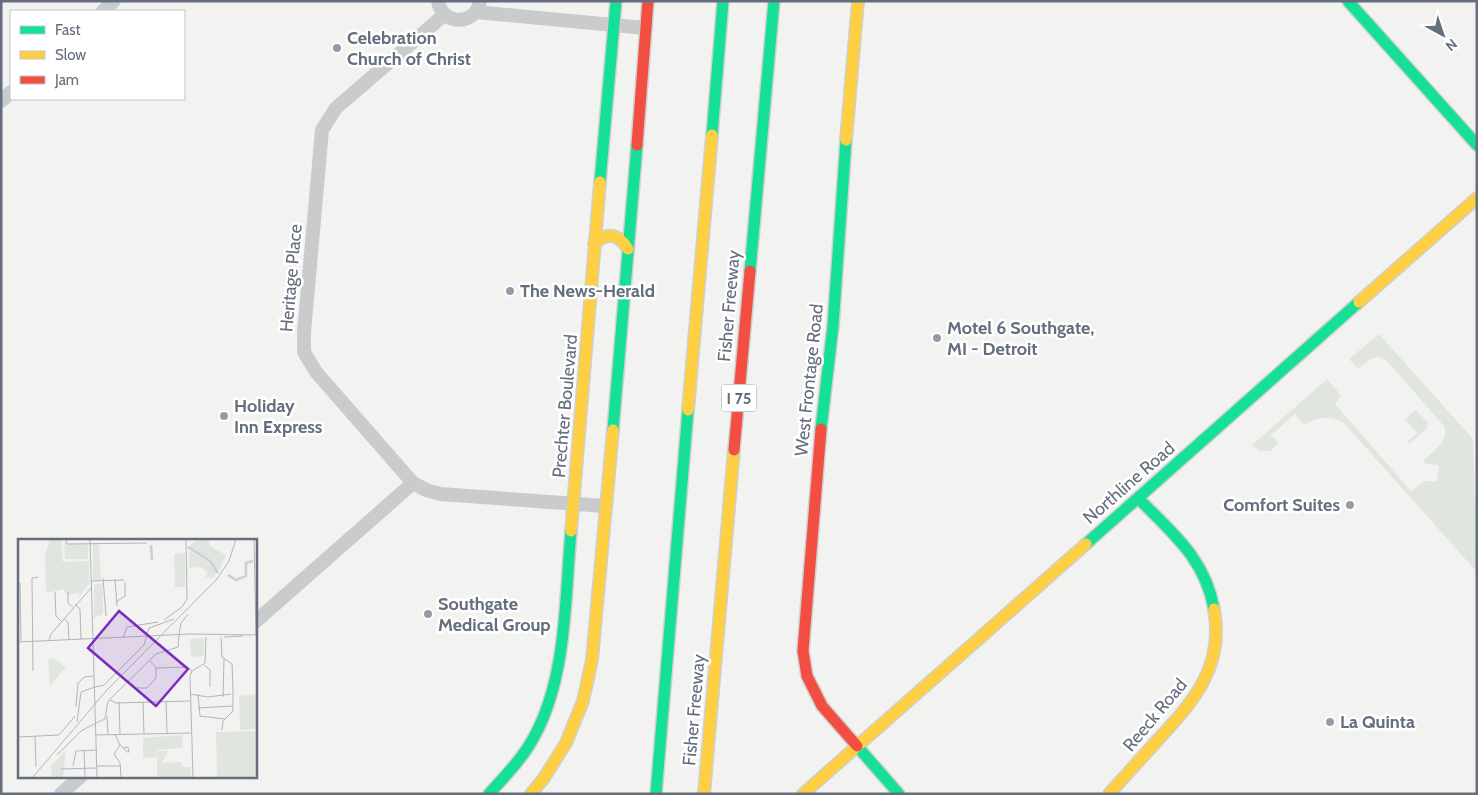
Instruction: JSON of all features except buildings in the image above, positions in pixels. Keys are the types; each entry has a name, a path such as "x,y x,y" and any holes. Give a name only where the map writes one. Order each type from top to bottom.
{"main road":[{"name":"Prechter Boulevard","path":"489,794 519,759 529,744 553,693 561,648 616,1"},
{"path":"531,794 544,778 566,743 583,701 592,660 616,405 648,1"},
{"name":"Fisher Freeway","path":"656,794 723,1"},
{"name":"Fisher Freeway","path":"704,794 774,1"},
{"name":"West Frontage Road","path":"858,1 833,326 824,395 803,651 807,676 817,699 899,794"},
{"path":"1348,1 1477,145"},
{"name":"Northline Road","path":"803,794 1477,198"},
{"path":"594,244 602,237 612,235 622,240 628,249"},
{"path":"590,320 598,340 593,404"},
{"path":"604,414 616,405"},
{"name":"Reeck Road","path":"1109,794 1184,711 1210,671 1216,646 1216,610 1202,571 1182,542 1138,498"},
{"path":"553,693 565,706 573,708 583,701"}],"street":[{"path":"104,10 114,1"},
{"path":"438,1 444,15 458,20 471,16 478,7 613,26 645,28"},
{"name":"Heritage Place","path":"444,15 336,108 322,130 304,333 304,352 316,372 413,483 426,490 438,494 605,506"},
{"path":"256,621 413,483"},
{"path":"61,794 79,778"}],"shaded area":[{"path":"1379,334 1473,439 1477,572 1343,422 1323,418 1304,425 1295,414 1271,435 1278,443 1270,451 1260,451 1252,445 1327,379 1341,395 1335,404 1411,491 1425,481 1437,481 1439,465 1426,464 1423,461 1443,441 1445,436 1444,426 1387,361 1375,357 1358,369 1349,359"},
{"path":"1416,410 1428,423 1427,428 1409,444 1407,442 1417,433 1405,419"}],"traffic: fast":[{"path":"600,182 616,1"},
{"path":"712,135 723,1"},
{"path":"750,271 774,1"},
{"path":"1348,1 1477,145"},
{"path":"821,429 833,326 846,140"},
{"path":"613,430 637,145"},
{"path":"1086,544 1359,302"},
{"path":"656,794 688,410"},
{"path":"1138,498 1175,535 1195,561 1210,591 1214,609"},
{"path":"489,794 530,745 545,714 553,689 563,637 571,531"},
{"path":"857,746 899,794"}],"traffic: slow":[{"path":"846,140 858,1"},
{"path":"688,410 712,135"},
{"path":"571,531 600,182"},
{"path":"1359,302 1477,198"},
{"path":"594,244 604,237 613,236 621,240 628,249"},
{"path":"531,794 544,778 566,743 583,701 592,660 613,430"},
{"path":"704,794 734,450"},
{"path":"803,794 1086,544"},
{"path":"1109,794 1193,699 1210,667 1215,649 1214,609"}],"traffic: jam":[{"path":"637,145 648,1"},
{"path":"734,450 750,271"},
{"path":"821,429 803,651 807,676 822,706 857,746"}],"place":[{"name":"Celebration Church of Christ","path":"337,48"},
{"name":"The News-Herald","path":"510,291"},
{"name":"Motel 6 Southgate, MI - Detroit","path":"937,338"},
{"name":"Holiday Inn Express","path":"224,416"},
{"name":"Comfort Suites","path":"1350,505"},
{"name":"Southgate Medical Group","path":"428,614"},
{"name":"La Quinta","path":"1330,722"}]}
